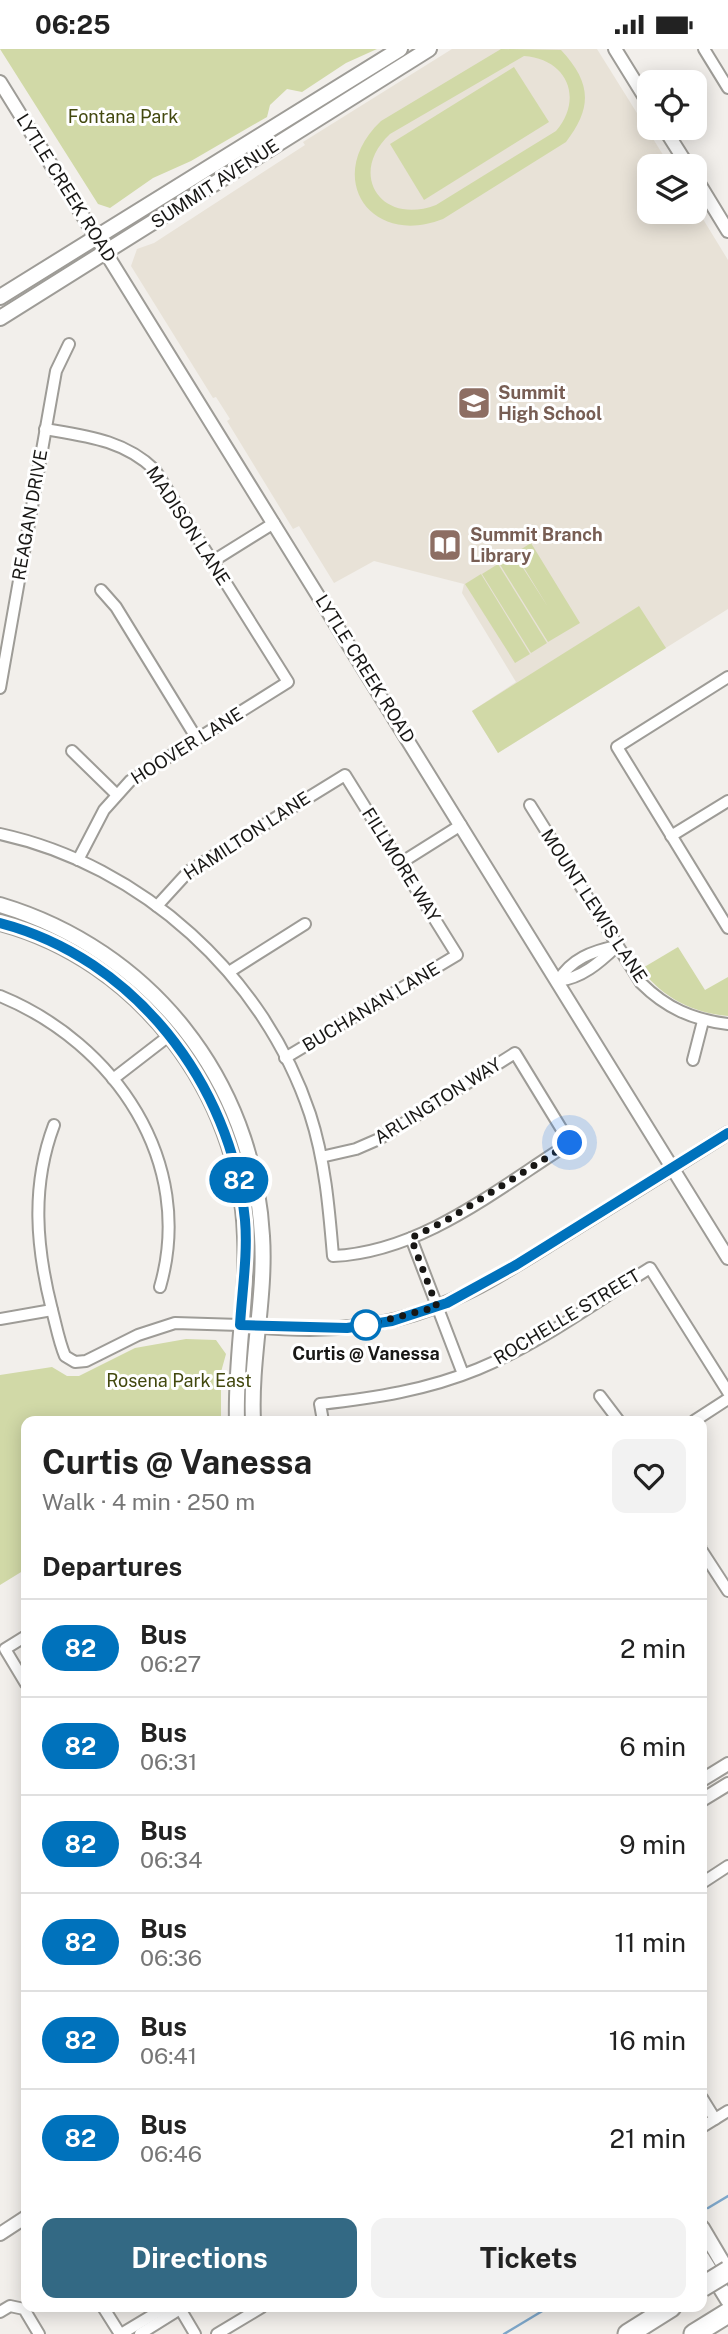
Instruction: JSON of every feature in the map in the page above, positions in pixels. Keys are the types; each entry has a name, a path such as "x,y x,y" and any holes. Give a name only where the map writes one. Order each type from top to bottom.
{"highway":[{"path":"707,2284 728,2271"},
{"path":"628,2334 663,2312"},
{"path":"694,2334 728,2313"},
{"path":"715,2334 728,2326"}],"main road":[{"name":"SUMMIT AVENUE","path":"0,297 400,49"},
{"name":"SUMMIT AVENUE","path":"0,318 429,49"},
{"path":"0,905 71,933 131,972 183,1025 215,1071 246,1143 259,1199 262,1238 253,1416"},
{"path":"0,923 52,943 90,963 118,983 170,1035 212,1102 223,1126 239,1179 246,1239 237,1416"},
{"path":"707,2237 728,2271"},
{"path":"707,2266 728,2300"}],"street":[{"path":"615,49 637,85"},
{"path":"704,49 726,83"},
{"name":"LYTLE CREEK ROAD","path":"0,82 728,1258"},
{"path":"707,197 728,231"},
{"name":"REAGAN DRIVE","path":"0,688 56,371 69,344"},
{"name":"MADISON LANE","path":"45,429 106,440 145,460 165,484 288,681"},
{"path":"212,561 274,523"},
{"path":"102,590 116,607 197,739"},
{"path":"728,677 617,747 728,926"},
{"name":"HOOVER LANE","path":"78,860 99,819 116,794 130,781 288,681"},
{"path":"72,751 116,794"},
{"name":"FILLMORE WAY","path":"345,775 457,955"},
{"name":"HAMILTON LANE","path":"157,906 189,871 345,775"},
{"path":"671,836 728,801"},
{"name":"MOUNT LEWIS LANE","path":"530,805 617,946 651,993 680,1012 703,1021 728,1024"},
{"path":"399,864 461,825"},
{"path":"0,834 41,845 78,860 157,906 194,936 229,972 260,1013 308,1108 321,1157 333,1256 379,1249 411,1238 463,1374"},
{"path":"229,972 304,924"},
{"path":"558,981 566,968 594,951 617,946"},
{"name":"BUCHANAN LANE","path":"285,1058 331,1034 457,955"},
{"path":"0,996 28,1009 69,1035 113,1079 146,1131 167,1193 169,1246 160,1287"},
{"path":"693,1060 703,1021"},
{"path":"113,1079 170,1035"},
{"name":"ARLINGTON WAY","path":"321,1157 356,1149 379,1139 515,1053 570,1143 454,1216 411,1238"},
{"path":"54,1125 41,1171 37,1218 41,1262 52,1310 64,1354 71,1361 86,1361 138,1335 175,1323 347,1328 392,1321 437,1307 477,1289 728,1133"},
{"name":"ROCHELLE STREET","path":"322,1416 320,1404 395,1394 463,1374 534,1340 650,1268 728,1392"},
{"path":"0,1319 52,1310"},
{"path":"600,1396 615,1416"},
{"path":"702,1416 728,1399"},
{"path":"707,1559 728,1591"},
{"path":"21,1639 5,1649 21,1676"},
{"path":"707,1777 728,1764"},
{"path":"707,1797 728,1784"},
{"path":"707,1880 728,1866"},
{"path":"707,2106 715,2119"},
{"path":"707,2124 728,2111"},
{"path":"0,2234 21,2220"},
{"path":"25,2312 39,2334"},
{"path":"106,2312 120,2334 157,2312"},
{"path":"140,2334 174,2312"},
{"path":"182,2312 195,2334"},
{"path":"217,2334 254,2312"}],"shaded area":[{"name":"Summit High School","path":"452,49 597,49 637,113 637,140 654,140 663,154 637,154 637,224 706,224 728,260 728,609 498,753 472,711 516,682 462,593 464,584 374,561 334,583 299,526 293,529 227,421 230,419 216,397 213,398 131,266 137,249 154,243 305,145 303,142"}],"green space":[{"name":"Fontana Park","path":"0,49 377,49 346,63 302,92 287,89 270,105 267,117 191,161 153,178 110,208 98,204"},
{"path":"501,49 561,50 578,73 585,95 581,117 566,142 443,219 417,225 394,224 376,215 363,201 356,184 356,164 364,142 381,121","holes":["524,56 539,59 560,72 567,82 570,94 569,106 556,131 436,205 416,210 400,208 386,202 376,192 371,180 371,165 377,149 390,134"]},
{"path":"514,67 549,122 424,200 390,144"},
{"path":"531,543 580,623 548,642 499,563 514,554 548,607 515,553"},
{"path":"498,564 547,643 531,653 482,574"},
{"path":"481,574 530,654 515,663 465,584"},
{"path":"639,606 666,648 498,753 472,711"},
{"path":"678,947 705,990 728,977 728,1016 703,1011 680,1002 659,988 641,969"},
{"name":"Rosena Park East","path":"186,1339 216,1340 226,1354 221,1372 221,1416 21,1416 21,1572 0,1585 0,1375 52,1367 67,1376 79,1376 135,1348"}],"waterway":[{"path":"708,2208 728,2196"},
{"path":"504,2334 541,2312"}],"bus line":[{"name":"82","path":"0,923 18,927 52,943 90,963 118,983 149,1011 187,1058 223,1126 239,1179 246,1239 240,1325 319,1330 347,1328 392,1321 447,1303 516,1265 728,1133"}],"place":[{"name":"Summit High School","path":"474,403"},
{"name":"Summit Branch Library","path":"445,545"},
{"name":"Curtis @ Vanessa","path":"366,1325"}],"route":[{"path":"366,1325 399,1319 437,1307 411,1238 434,1228 570,1143"}]}
